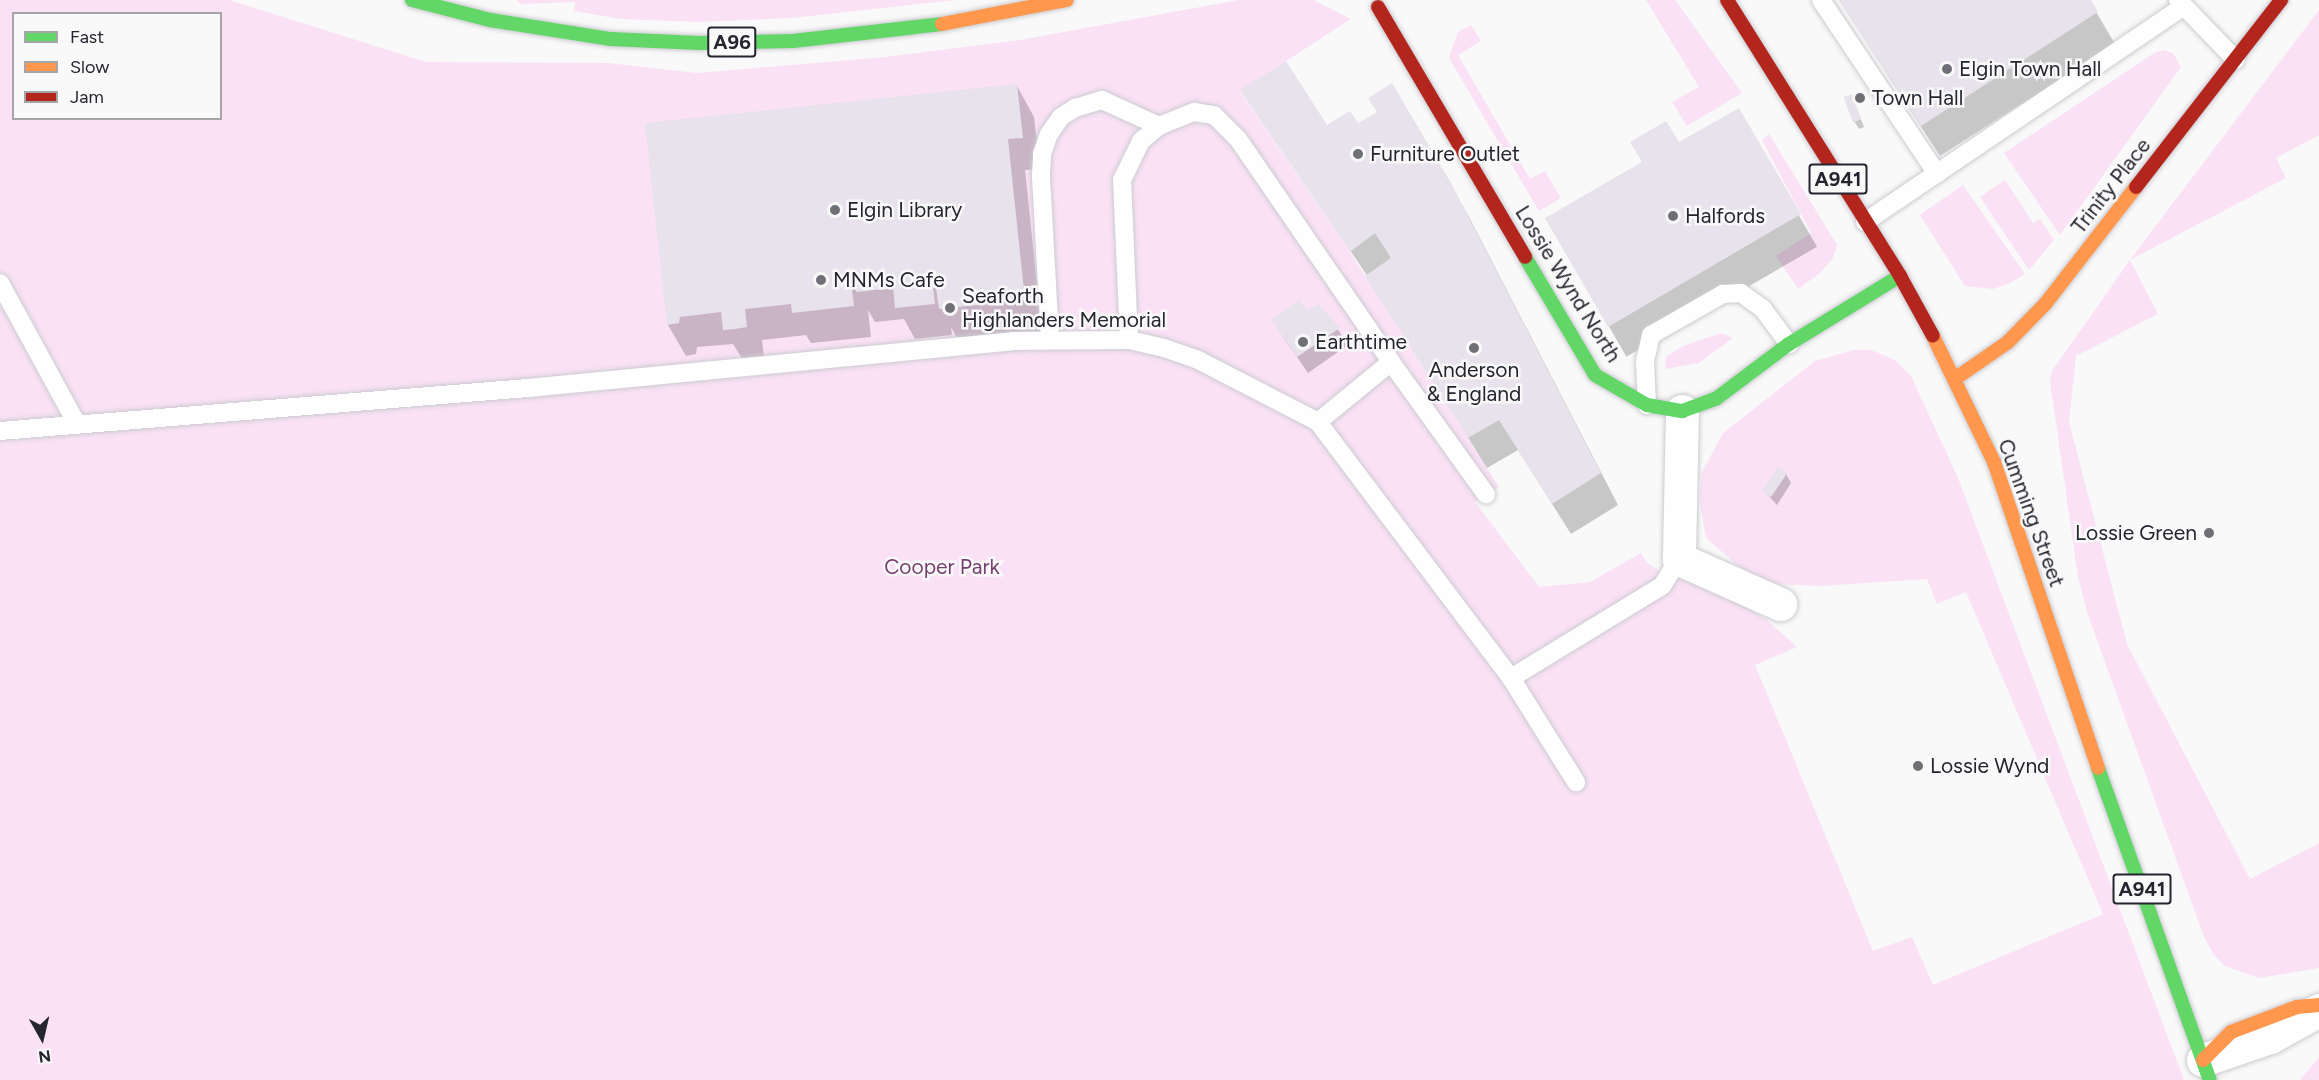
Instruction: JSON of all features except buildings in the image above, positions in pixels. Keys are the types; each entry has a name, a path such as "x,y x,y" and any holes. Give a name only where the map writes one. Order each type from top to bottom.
{"main road":[{"name":"A96","path":"412,0 490,20 610,39 699,43 793,41 928,27 1060,1"},
{"name":"Cumming Street","path":"1727,0 1900,276 1956,378 1998,473 2080,718 2207,1070"},
{"name":"Trinity Place","path":"1956,378 2008,342 2046,303 2281,0"},
{"name":"Lossie Wynd North","path":"1378,7 1595,375 1647,405 1682,411"},
{"path":"1682,411 1717,398 1789,344 1900,276"},
{"path":"2207,1070 2231,1032 2297,1007 2319,1005"}],"street":[{"path":"1682,411 1679,559 1780,604"},
{"path":"2207,1070 2319,1010"}],"lane":[{"path":"1821,0 1937,174"},
{"path":"1865,222 2181,4 2236,60"},
{"path":"1050,338 1041,176 1048,134 1061,117 1075,108 1102,100 1159,126"},
{"path":"1129,340 1122,180 1141,141 1159,126 1194,112 1222,121 1486,494"},
{"path":"0,283 77,424"},
{"path":"1647,405 1645,361 1651,335 1723,294 1741,293 1763,309 1789,344"},
{"path":"0,431 528,388 1050,338 1129,340 1198,360 1318,422 1511,678 1575,782"},
{"path":"1318,422 1391,362"},
{"path":"1511,678 1662,586 1679,559"}],"green space":[{"name":"Cooper Park","path":"0,0 229,0 426,62 608,63 697,73 885,57 1020,40 1239,0 1313,0 1351,19 1240,91 1350,252 1499,487 1475,502 1539,587 1590,582 1641,553 1647,563 1661,572 1728,597 1767,620 1797,647 1755,665 1873,951 1912,937 1933,985 2103,914 1966,592 1937,604 1927,579 1820,586 1773,584 1744,571 1706,538 1700,503 1701,474 1723,433 1815,361 1854,350 1871,350 1895,360 1911,376 1958,478 2184,1080 0,1080"},
{"path":"516,0 955,0 792,18 699,22 621,19 574,11 575,2 521,4"},
{"path":"1646,0 1675,0 1742,93 1687,126 1672,102 1699,87"},
{"path":"2319,10 2319,135 2276,158 2286,178 2130,260"},
{"path":"1471,25 1481,41 1458,55 1530,179 1545,171 1561,198 1539,211 1449,58 1458,32"},
{"path":"2164,50 2173,53 2181,67 2060,235 2004,153 2156,52"},
{"path":"1769,134 1837,245 1833,258 1820,273 1798,289 1776,256 1811,233 1762,140"},
{"path":"2005,180 2033,223 2040,219 2054,240 2029,270 1980,197"},
{"path":"1963,185 2025,274 2012,282 1993,289 1965,286 1920,215"},
{"path":"2130,260 2158,314 2076,356 2069,422 2127,644 2250,879 2319,843 2319,968 2259,978 2225,966 2213,954 2203,934 2087,612 2078,577 2050,381 2052,371"},
{"path":"1721,333 1733,338 1699,363 1665,369 1666,357 1683,346"},
{"path":"2319,1057 2319,1080 2300,1080"}],"traffic: fast":[{"path":"412,0 490,20 610,39 699,43 793,41 942,24"},
{"path":"1525,257 1595,375 1647,405 1682,411 1717,398 1789,344 1900,276"},
{"path":"2098,768 2210,1080"}],"traffic: slow":[{"path":"942,24 1067,0"},
{"path":"1956,378 2008,342 2046,303 2136,187"},
{"path":"1933,336 1994,462 2098,768"},
{"path":"2203,1060 2231,1032 2297,1007 2319,1005"}],"traffic: jam":[{"path":"1727,0 1900,276 1933,336"},
{"path":"2136,187 2281,0"},
{"path":"1378,7 1525,257"}],"place":[{"name":"Elgin Town Hall","path":"1947,69"},
{"name":"Town Hall","path":"1860,98"},
{"name":"Furniture Outlet","path":"1358,154"},
{"name":"Elgin Library","path":"835,210"},
{"name":"Halfords","path":"1673,216"},
{"name":"MNMs Cafe","path":"821,280"},
{"name":"Seaforth Highlanders Memorial","path":"950,308"},
{"name":"Earthtime","path":"1303,342"},
{"name":"Anderson & England","path":"1474,348"},
{"name":"Lossie Green","path":"2209,533"},
{"name":"Lossie Wynd","path":"1918,766"}]}
